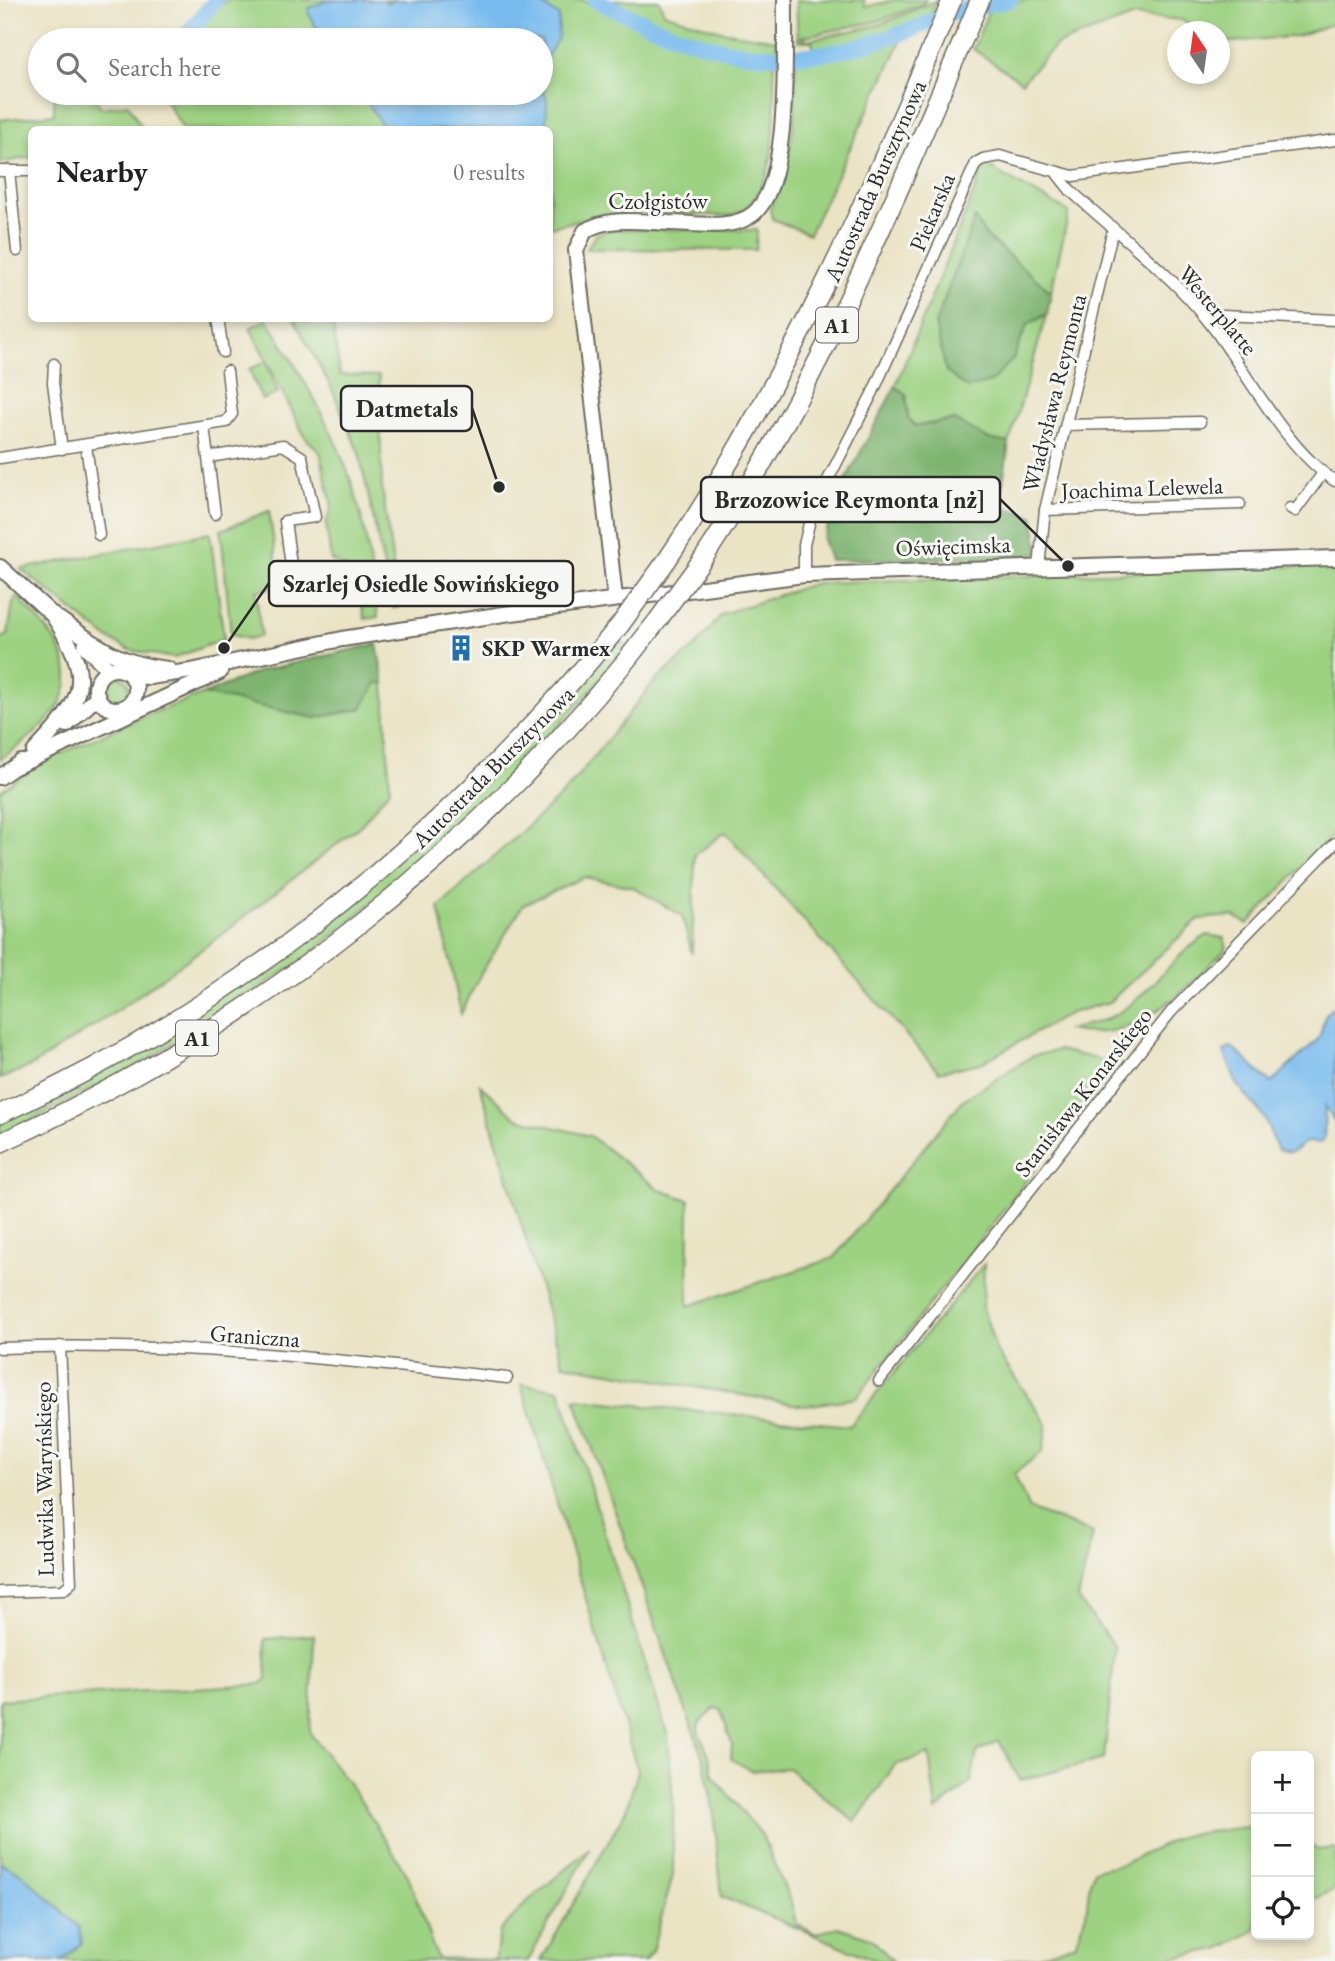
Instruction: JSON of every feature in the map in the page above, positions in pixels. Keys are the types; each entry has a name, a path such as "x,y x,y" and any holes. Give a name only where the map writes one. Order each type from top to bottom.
{"highway":[{"name":"Autostrada Bursztynowa","path":"0,1114 106,1061 194,1009 260,965 359,890 429,830 515,746 620,625 727,470 797,345 914,90 952,0"},
{"name":"Autostrada Bursztynowa","path":"0,1143 78,1106 167,1057 307,965 379,910 440,858 573,724 658,620 705,556 753,482 809,382 863,272 980,0"}],"street":[{"name":"Czołgistów","path":"615,598 576,250 585,231 607,221 730,223 752,215 773,181 781,136 785,0"},
{"name":"Piekarska","path":"804,575 804,545 812,510 873,392 970,170 983,159 1000,156 1073,176 1335,140"},
{"path":"17,251 4,171 28,171"},
{"name":"Westerplatte","path":"1059,174 1070,190 1178,287 1208,321 1295,444 1335,481"},
{"name":"Władysława Reymonta","path":"1039,567 1045,510 1113,229"},
{"path":"1208,321 1234,315 1335,320"},
{"path":"219,322 223,352"},
{"path":"54,364 53,383 62,449"},
{"path":"0,458 86,446 231,419 227,371"},
{"path":"1066,425 1200,422"},
{"path":"204,426 215,514"},
{"path":"86,446 99,535"},
{"path":"209,457 283,446 302,457 315,517 285,521 292,572"},
{"path":"1290,508 1295,511 1323,472"},
{"name":"Joachima Lelewela","path":"1045,510 1240,504"},
{"name":"Oświęcimska","path":"252,658 342,639 615,598 804,575 1335,558"},
{"path":"0,567 52,614 104,652 150,667 191,671"},
{"path":"52,614 104,673"},
{"path":"34,752 70,711 79,677 73,646 52,614"},
{"path":"101,701 96,685 104,673 121,669 139,678 191,671 252,658"},
{"path":"15,767 252,658"},
{"path":"101,701 124,707 135,691 191,671"},
{"path":"131,676 135,691"},
{"path":"0,778 101,701"},
{"name":"Stanisława Konarskiego","path":"879,1381 1171,1012 1335,843"},
{"name":"Graniczna","path":"0,1348 60,1346 219,1352 507,1378"},
{"name":"Ludwika Waryńskiego","path":"0,1592 63,1590 71,1583 60,1346"}],"green space":[{"path":"227,0 582,0 681,44 724,56 774,59 774,125 768,171 760,190 748,206 730,216 635,212 594,217 553,226 553,126 181,126 168,105 553,105 553,28 198,28 212,11"},
{"path":"604,0 659,0 664,13 721,31 777,40 777,51 704,43 672,32"},
{"path":"796,0 864,0 865,7 894,0 926,0 923,4 878,21 800,37 808,40 879,25 937,0 930,18 888,34 814,50 812,41 798,41"},
{"path":"1023,0 1335,0 1335,23 1297,36 1230,42 1230,21 1184,21 1135,16 1056,45 1022,82 973,49 990,7"},
{"path":"902,39 809,234 772,219 770,208 785,179 794,120 795,61 823,59"},
{"path":"54,105 100,105 102,108 129,105 141,126 28,126 28,158 0,163 0,120 54,114"},
{"path":"985,165 1069,212 1051,292 986,236 974,218 1013,359 1027,325 1047,314 1009,443 988,439 954,420 915,426 908,418 906,394 895,387"},
{"path":"975,218 986,236 1051,292 1047,314 1027,325 1013,359 991,382 967,388 946,372 935,324"},
{"path":"613,229 757,230 756,250 586,249 597,234"},
{"path":"261,322 269,322 321,411 339,450 363,524 378,617 365,619 354,573 331,560 326,523 332,506 320,452 305,437 250,328"},
{"path":"296,322 332,322 340,375 379,376 382,488 399,607 393,608 359,453 332,389"},
{"path":"266,362 278,393 262,400 249,369"},
{"path":"895,387 906,394 908,418 915,426 954,420 988,439 1009,443 999,506 1033,516 1040,553 1012,558 830,560 823,539 840,491"},
{"path":"269,511 280,586 256,591 261,636 249,639 231,635 221,530"},
{"path":"210,533 224,639 174,658 130,650 107,638 21,569"},
{"path":"1335,565 1335,832 1248,924 1233,916 1199,919 1109,1002 1071,1013 981,1063 939,1072 725,832 695,855 692,954 682,916 633,887 584,877 523,905 480,975 461,1014 439,907 567,790 654,682 696,646 722,614 816,583"},
{"path":"17,596 55,640 66,666 67,683 54,713 29,738 0,760 0,639 8,635 13,602"},
{"path":"616,638 629,648 483,809 307,957 141,1064 0,1136 0,1121 270,965"},
{"path":"377,644 384,683 377,683 361,709 315,718 204,694 260,671"},
{"path":"116,676 125,680 129,689 125,698 116,702 107,698 103,689 107,680"},
{"path":"377,682 384,683 390,789 361,825 221,935 117,1011 31,1066 0,1079 0,791 40,763 142,717 204,694 315,718 361,709"},
{"path":"1208,935 1224,938 1227,948 1175,997 1156,1011 1116,1030 1093,1033 1068,1030 1106,1019 1125,1009 1195,943"},
{"path":"1058,1050 1106,1061 1106,1079 856,1398 804,1406 563,1364 480,1085 517,1118 590,1136 660,1190 689,1200 688,1306 834,1258 963,1100 1032,1056"},
{"path":"984,1264 983,1308 996,1350 1047,1424 1043,1451 1014,1474 1029,1509 1093,1533 1078,1599 1115,1647 1104,1759 1020,1780 999,1741 977,1752 971,1782 936,1811 929,1754 895,1765 855,1822 788,1768 752,1771 731,1759 732,1744 721,1710 715,1708 699,1723 698,1731 708,1753 713,1776 762,1835 792,1905 796,1924 816,1934 838,1927 871,1938 893,1961 877,1961 722,1897 713,1808 704,1761 575,1399 850,1426"},
{"path":"521,1384 560,1390 668,1736 673,1804 673,1875 652,1951 645,1961 541,1961 626,1810 638,1771"},
{"path":"314,1635 310,1733 355,1792 408,1876 437,1958 495,1960 500,1931 527,1902 590,1848 528,1961 0,1961 0,1700 260,1684 267,1679 265,1639"},
{"path":"1251,1827 1251,1933 1219,1949 1154,1961 1002,1961 1037,1957 1075,1944 1086,1914 1094,1870 1123,1864 1184,1835"},
{"path":"1314,1847 1318,1850 1335,1848 1335,1889 1314,1900"}],"water":[{"path":"329,0 384,0 387,3 396,0 535,0 559,16 558,38 553,47 553,28 317,28 308,12 309,8"},
{"path":"369,105 547,105 546,126 382,126"},
{"path":"1335,1007 1335,1123 1325,1106 1324,1139 1319,1143 1306,1142 1292,1152 1278,1150 1264,1117 1237,1084 1224,1051 1232,1047 1271,1083 1317,1040 1327,1013"},
{"path":"0,1862 22,1874 79,1927 82,1943 62,1961 0,1961"}],"waterway":[{"path":"192,28 216,0"},
{"path":"595,0 633,18 703,44 772,56 808,55 846,49 896,35 960,11 1010,0"}],"place":[{"name":"Datmetals","path":"499,487"},
{"name":"Brzozowice Reymonta [nż]","path":"1068,566"},
{"name":"Szarlej Osiedle Sowińskiego","path":"224,648"},
{"name":"SKP Warmex","path":"461,648"}]}
